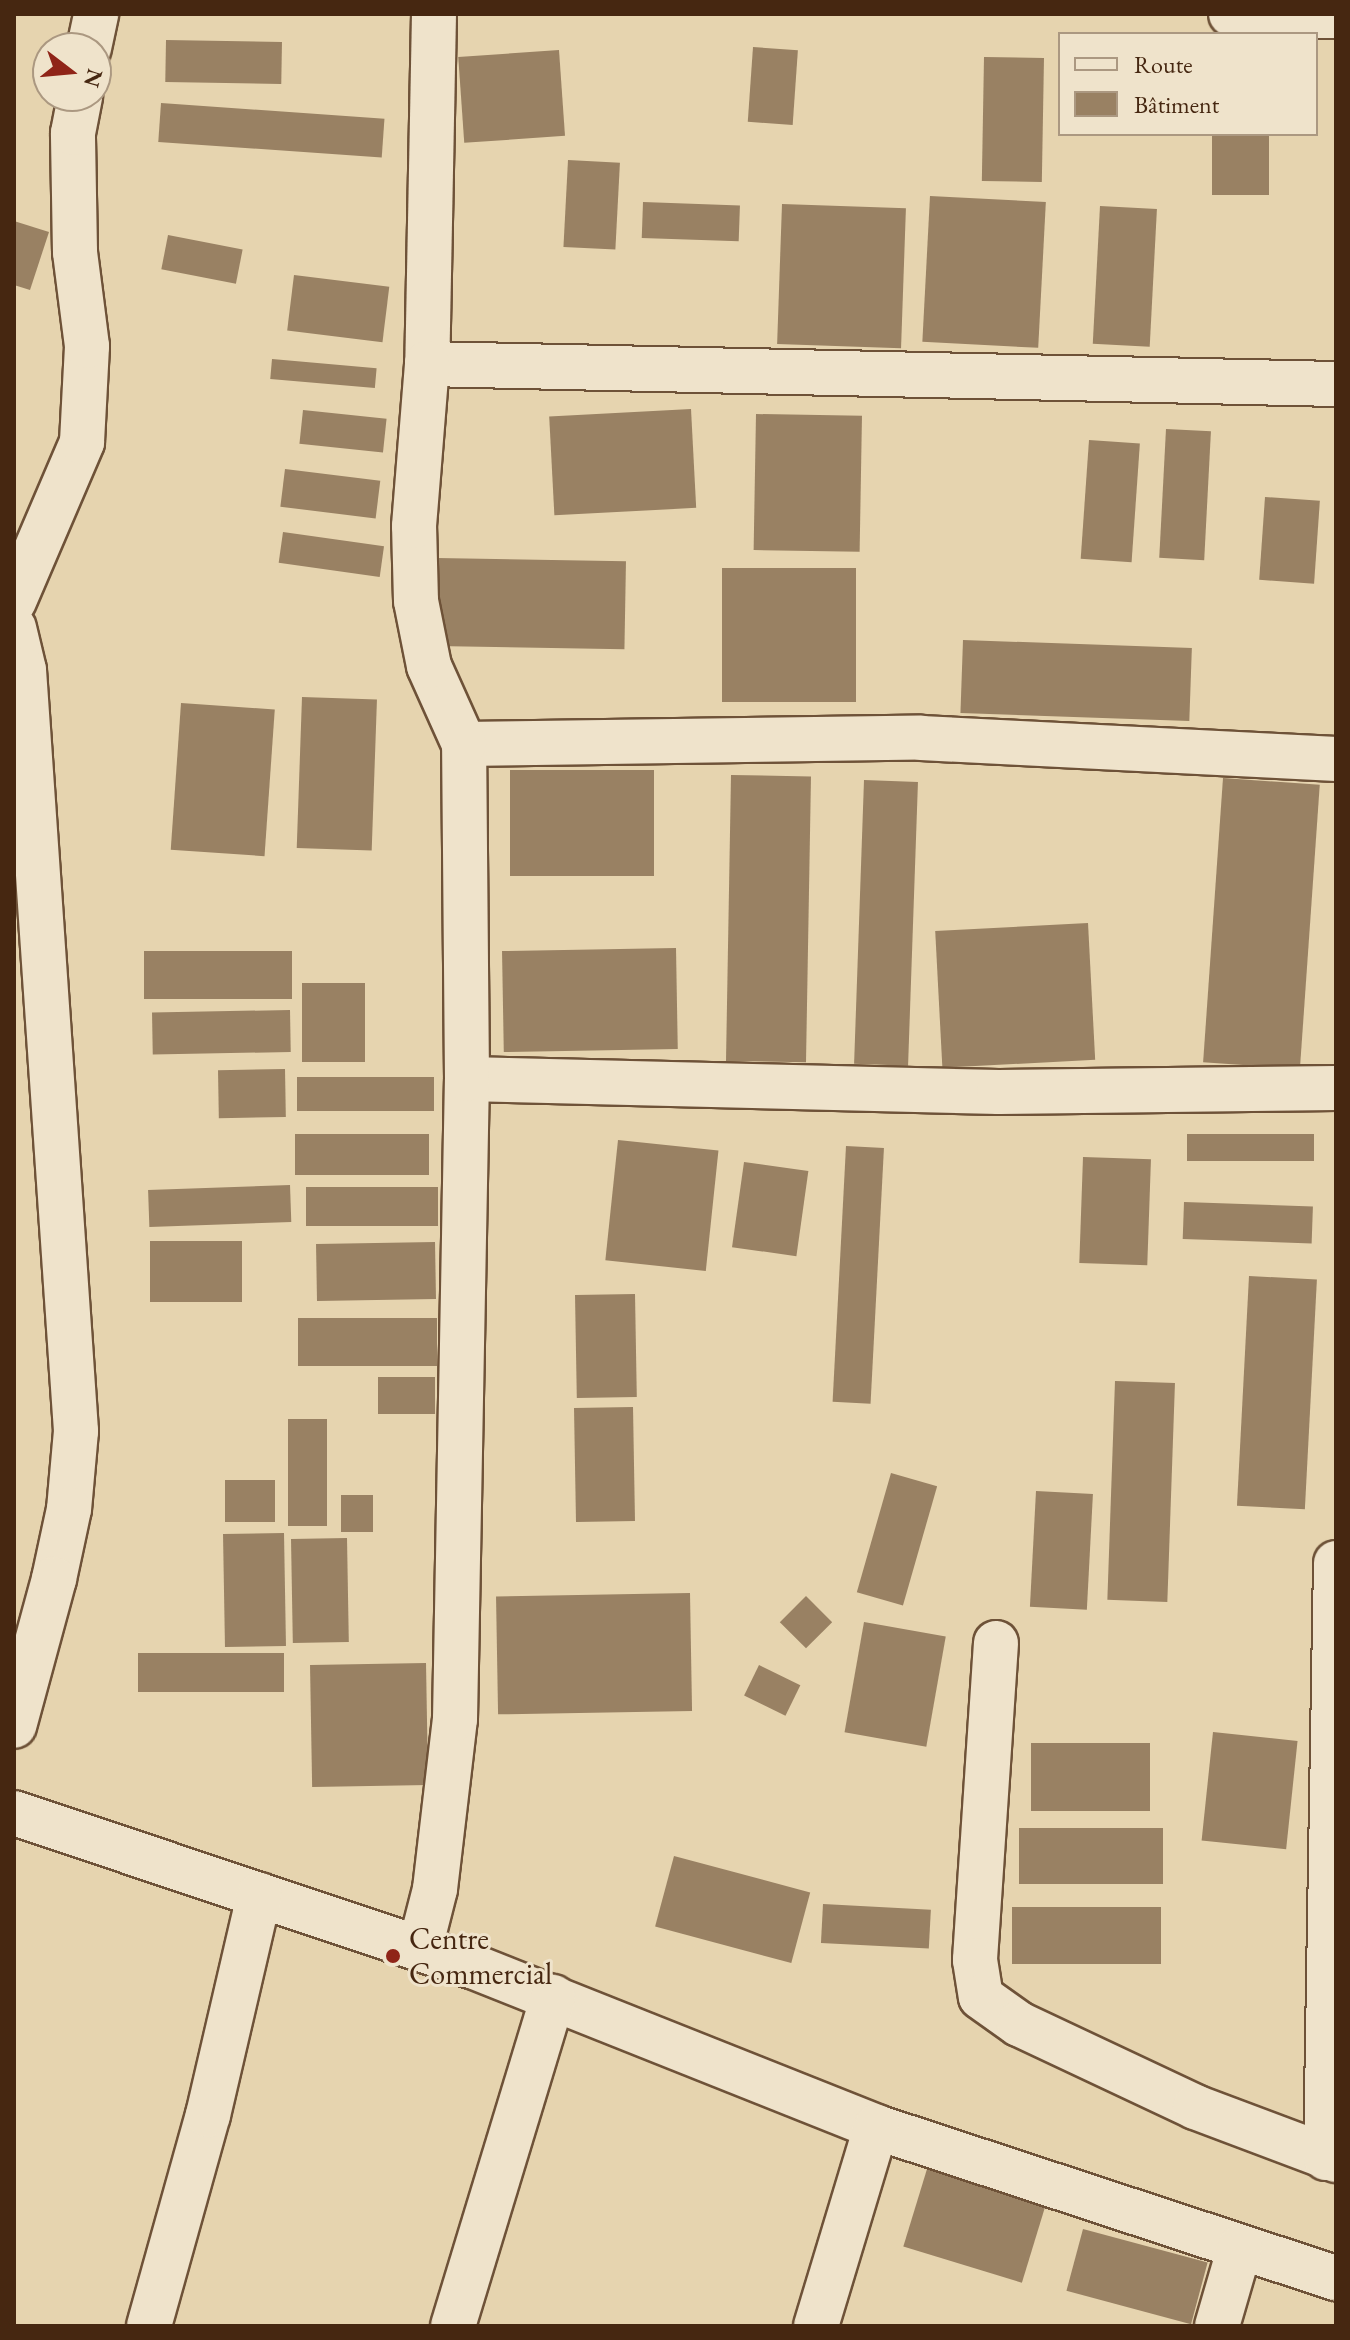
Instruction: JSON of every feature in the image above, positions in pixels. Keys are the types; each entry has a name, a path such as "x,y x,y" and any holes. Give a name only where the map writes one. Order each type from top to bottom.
{"street":[{"path":"420,1948 435,1889 455,1719 467,1079 464,744 429,666 416,601 414,526 427,364 434,14"},
{"path":"1231,14 1336,16"},
{"path":"14,601 82,442 87,346 75,252 73,133 77,112"},
{"path":"427,364 1336,384"},
{"path":"14,628 24,670 76,1431 60,1551 14,1726"},
{"path":"464,744 921,738 1336,759"},
{"path":"467,1079 999,1092 1336,1088"},
{"path":"996,1643 975,1960 981,1997 1019,2024 1155,2088 1331,2159 1336,1563"},
{"path":"14,1813 420,1948 553,1997 876,2127 1336,2278"},
{"path":"149,2326 208,2115 259,1895"},
{"path":"453,2326 553,1997"},
{"path":"816,2326 876,2127"},
{"path":"1217,2326 1240,2247"}],"building":[{"path":"166,40 282,42 281,84 165,82"},
{"path":"753,47 798,50 793,125 748,122"},
{"path":"559,50 565,136 464,143 458,57"},
{"path":"984,57 1044,58 1042,182 982,181"},
{"path":"161,103 384,119 382,158 158,142"},
{"path":"1212,136 1269,136 1269,195 1212,195"},
{"path":"568,160 620,163 615,250 563,247"},
{"path":"930,196 1046,202 1038,348 922,342"},
{"path":"643,202 740,205 739,241 642,238"},
{"path":"782,204 906,208 901,348 777,344"},
{"path":"1100,206 1157,209 1150,347 1093,344"},
{"path":"14,221 49,232 30,290 14,285"},
{"path":"168,235 243,250 236,284 161,269"},
{"path":"294,275 389,287 382,342 287,331"},
{"path":"272,359 377,368 375,388 270,379"},
{"path":"691,409 696,508 554,515 549,416"},
{"path":"303,410 387,419 383,453 299,444"},
{"path":"756,414 862,416 860,552 754,550"},
{"path":"1166,429 1211,431 1204,560 1159,558"},
{"path":"1089,440 1140,444 1132,562 1081,559"},
{"path":"285,469 380,481 376,518 280,507"},
{"path":"1265,497 1320,501 1314,584 1259,580"},
{"path":"283,532 384,546 380,577 279,563"},
{"path":"437,558 626,561 624,649 435,646"},
{"path":"722,568 856,568 856,702 722,702"},
{"path":"963,640 1192,648 1189,721 960,713"},
{"path":"302,697 377,700 372,851 297,848"},
{"path":"181,703 275,710 265,856 171,850"},
{"path":"510,770 654,770 654,876 510,876"},
{"path":"731,775 811,776 806,1062 726,1061"},
{"path":"1223,778 1320,785 1300,1069 1203,1062"},
{"path":"864,780 918,782 908,1066 854,1064"},
{"path":"1088,923 1095,1060 942,1068 935,931"},
{"path":"676,948 678,1049 504,1052 502,951"},
{"path":"144,951 292,951 292,999 144,999"},
{"path":"302,983 365,983 365,1062 302,1062"},
{"path":"290,1010 291,1052 153,1054 152,1012"},
{"path":"285,1069 286,1117 219,1118 218,1070"},
{"path":"297,1077 434,1077 434,1111 297,1111"},
{"path":"295,1134 429,1134 429,1175 295,1175"},
{"path":"1187,1134 1314,1134 1314,1161 1187,1161"},
{"path":"618,1140 718,1151 706,1271 605,1260"},
{"path":"846,1146 884,1148 871,1404 833,1402"},
{"path":"1083,1157 1151,1159 1147,1265 1079,1263"},
{"path":"744,1162 808,1171 796,1256 732,1247"},
{"path":"290,1185 291,1222 149,1227 148,1190"},
{"path":"306,1187 438,1187 438,1226 306,1226"},
{"path":"1184,1202 1313,1207 1312,1243 1183,1239"},
{"path":"150,1241 242,1241 242,1302 150,1302"},
{"path":"435,1242 436,1299 317,1301 316,1244"},
{"path":"1249,1276 1317,1280 1305,1509 1237,1506"},
{"path":"635,1294 637,1397 577,1398 575,1295"},
{"path":"298,1318 437,1318 437,1366 298,1366"},
{"path":"378,1377 435,1377 435,1414 378,1414"},
{"path":"1115,1381 1175,1383 1167,1602 1107,1600"},
{"path":"633,1407 635,1521 576,1522 574,1408"},
{"path":"288,1419 327,1419 327,1526 288,1526"},
{"path":"891,1473 937,1486 903,1605 857,1592"},
{"path":"225,1480 275,1480 275,1522 225,1522"},
{"path":"1036,1491 1093,1494 1087,1610 1030,1607"},
{"path":"341,1495 373,1495 373,1532 341,1532"},
{"path":"284,1533 286,1646 225,1647 223,1534"},
{"path":"347,1538 349,1642 293,1643 291,1539"},
{"path":"690,1593 692,1711 498,1714 496,1596"},
{"path":"806,1596 832,1622 806,1648 780,1622"},
{"path":"864,1622 946,1636 926,1747 845,1732"},
{"path":"138,1653 284,1653 284,1692 138,1692"},
{"path":"426,1663 428,1785 312,1787 310,1665"},
{"path":"759,1665 800,1685 785,1716 744,1696"},
{"path":"1213,1732 1298,1741 1286,1849 1202,1840"},
{"path":"1031,1743 1150,1743 1150,1811 1031,1811"},
{"path":"1019,1828 1163,1828 1163,1884 1019,1884"},
{"path":"674,1856 810,1892 791,1963 655,1927"},
{"path":"823,1904 931,1910 929,1949 821,1943"},
{"path":"1012,1907 1161,1907 1161,1964 1012,1964"},
{"path":"927,2169 1046,2205 1022,2283 903,2246"},
{"path":"1083,2229 1208,2262 1191,2324 1066,2291"}],"place":[{"name":"Centre Commercial","path":"393,1956"}]}
